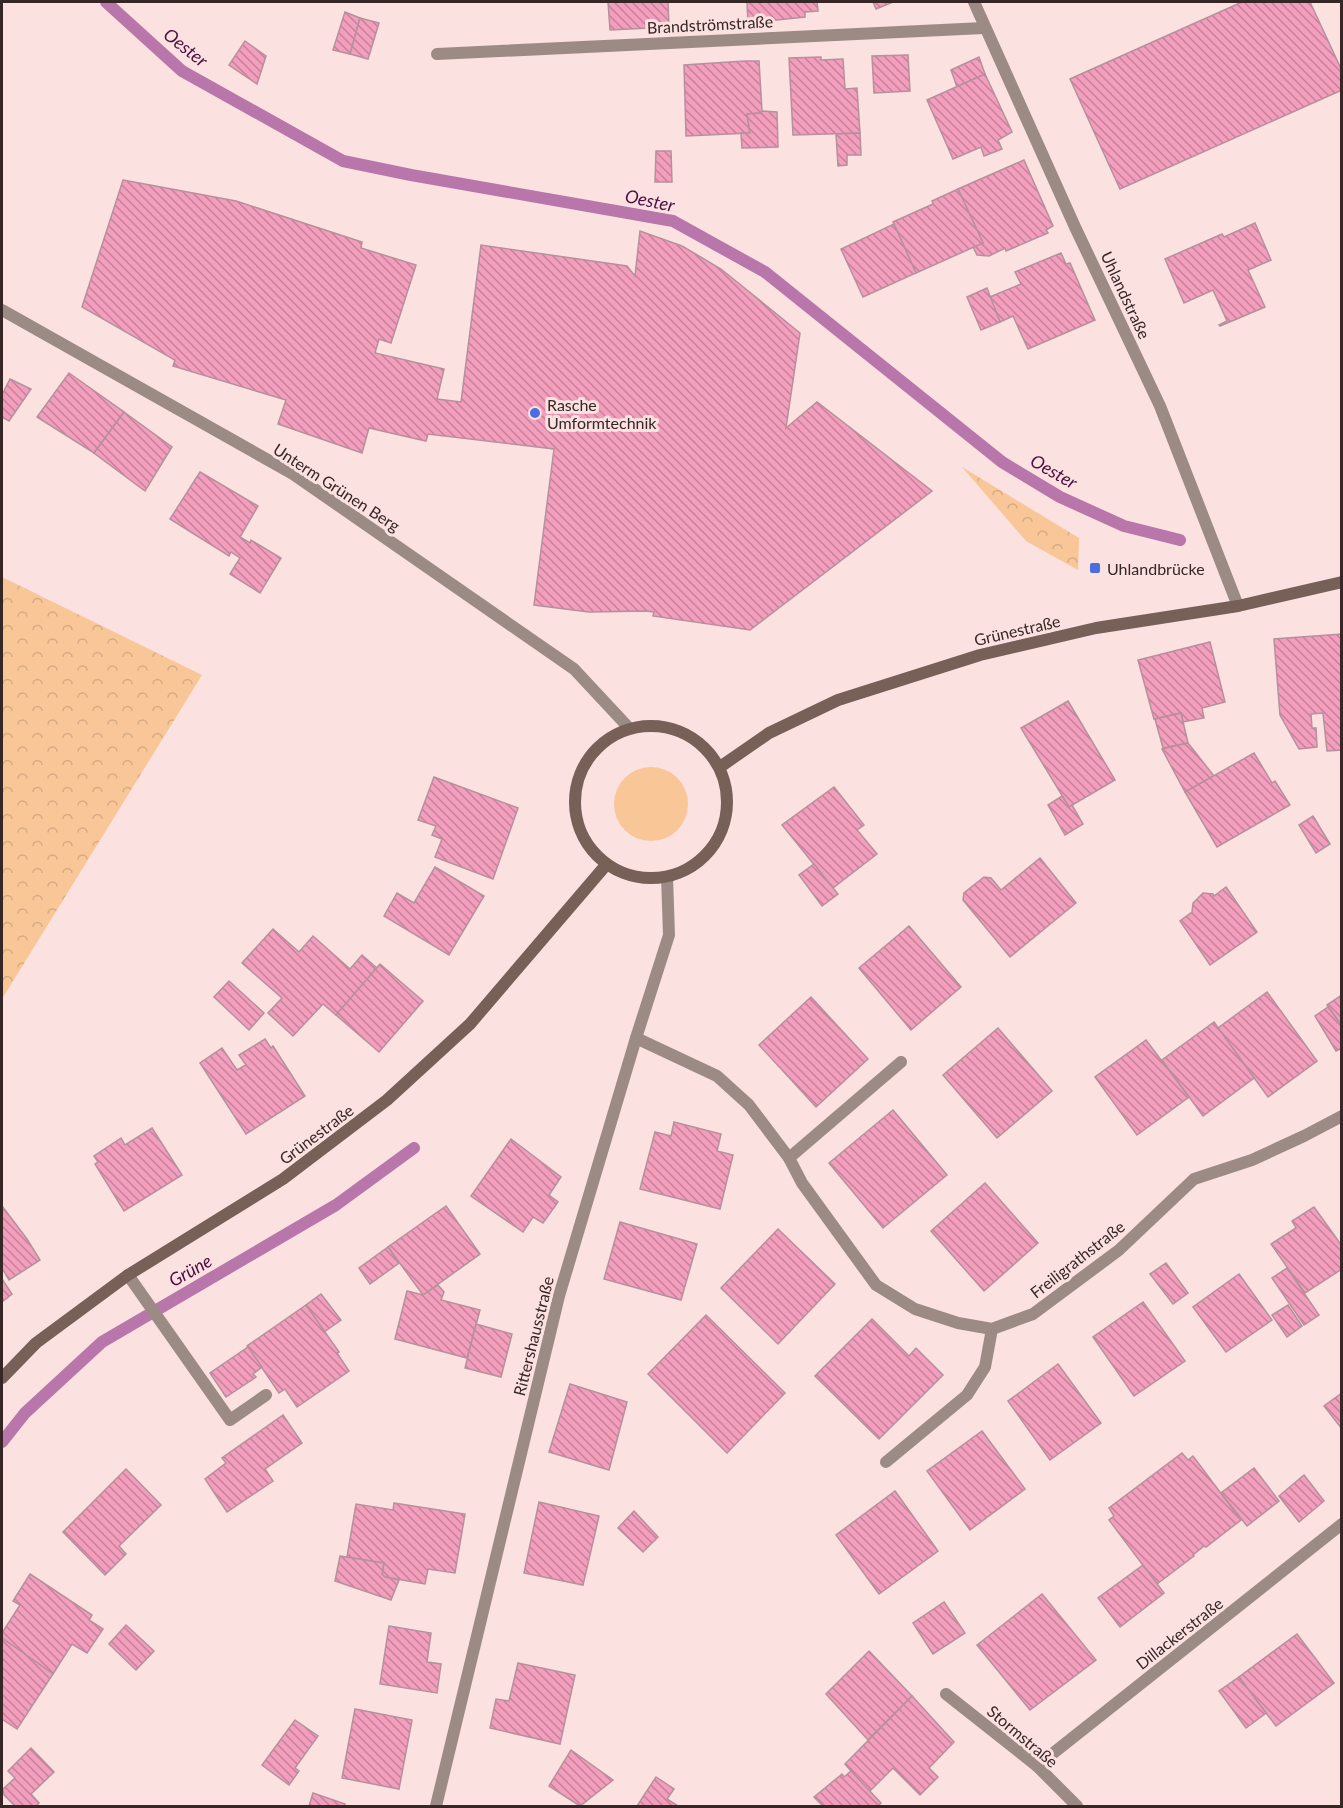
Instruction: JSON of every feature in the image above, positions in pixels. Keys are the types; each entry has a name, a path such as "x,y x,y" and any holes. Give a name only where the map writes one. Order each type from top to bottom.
{"street":[{"name":"Uhlandstraße","path":"974,2 1160,406 1238,606"},
{"name":"Brandströmstraße","path":"437,54 984,27"},
{"name":"Unterm Grünen Berg","path":"2,310 293,474 574,669 628,728"},
{"name":"Grünestraße","path":"720,766 769,732 838,700 980,655 1096,628 1238,606 1341,582"},
{"path":"650,724 671,727 691,736 707,749 720,766 726,786 728,806 724,825 716,844 694,865 667,877 646,879 625,874 606,865 589,848 578,826 574,802 578,778 589,756 606,739 628,728 650,724"},
{"name":"Grünestraße","path":"2,1378 36,1343 128,1275 283,1179 387,1100 470,1024 606,865"},
{"name":"Rittershausstraße","path":"436,1806 559,1296 669,935 667,877"},
{"path":"636,1038 717,1076 749,1105 789,1158 802,1184 876,1285 915,1309 958,1323 992,1329 985,1367 967,1395 886,1462"},
{"path":"789,1158 901,1062"},
{"name":"Freiligrathstraße","path":"992,1329 1033,1314 1119,1251 1194,1179 1252,1160 1341,1116"},
{"path":"128,1275 230,1420 266,1395"},
{"name":"Dillackerstraße","path":"1037,1767 1341,1524"},
{"name":"Stormstraße","path":"946,1694 1037,1767 1065,1802 1077,1806"}],"green space":[{"path":"962,467 1079,538 1078,570 1026,541"},
{"path":"2,577 202,675 2,999"},
{"path":"651,767 665,770 677,778 685,790 688,804 685,818 677,830 665,838 651,841 637,838 625,830 617,818 614,804 617,790 625,778 637,770"}],"building":[{"path":"608,2 668,2 669,27 610,30"},
{"path":"747,2 817,2 818,11 805,12 805,17 748,23"},
{"path":"873,2 893,2 876,9"},
{"path":"1242,2 1310,2 1342,71 1342,90 1120,189 1070,79"},
{"path":"345,12 360,18 350,54 333,50"},
{"path":"360,18 379,23 368,59 350,54"},
{"path":"245,41 266,56 257,84 229,65"},
{"path":"908,55 910,91 874,93 872,56"},
{"path":"821,57 821,60 843,59 845,89 857,88 860,133 793,135 789,58"},
{"path":"979,57 985,74 957,87 951,70"},
{"path":"759,61 762,111 747,114 750,133 686,136 684,65"},
{"path":"985,74 1012,132 998,140 1002,149 984,156 981,147 953,159 927,100"},
{"path":"762,111 777,112 778,147 742,148 741,133 750,133 747,114"},
{"path":"860,133 861,155 847,155 847,165 838,166 836,134"},
{"path":"656,151 671,151 672,182 655,182"},
{"path":"1024,160 1053,226 1046,230 1048,233 1006,251 1005,248 989,256 977,255 973,247 983,243 958,189"},
{"name":"Rasche Umformtechnik","path":"123,180 236,201 362,242 361,248 416,265 391,343 379,339 375,353 444,369 437,399 461,402 481,245 627,266 635,276 640,231 682,246 721,269 800,333 786,428 817,402 932,491 750,630 653,616 654,612 646,611 589,612 534,605 554,449 428,434 426,441 369,428 362,453 278,424 286,400 173,366 175,360 82,307"},
{"path":"958,189 983,243 916,273 893,222 933,204 932,201"},
{"path":"1255,223 1271,260 1248,270 1265,307 1220,326 1227,321 1213,290 1184,303 1165,259 1222,234 1224,237"},
{"path":"894,224 916,273 863,297 841,249"},
{"path":"1061,253 1066,264 1070,263 1095,320 1028,349 1013,316 1000,322 990,297 1021,284 1015,272"},
{"path":"987,288 1000,322 981,330 967,297"},
{"path":"69,373 124,412 94,453 37,417"},
{"path":"10,379 31,389 9,421 2,417 2,395"},
{"path":"124,412 172,447 145,491 94,453"},
{"path":"200,472 258,506 240,537 250,543 251,540 281,558 260,593 230,574 240,558 231,552 229,556 170,519"},
{"path":"1342,634 1342,750 1327,751 1323,713 1311,714 1312,728 1316,728 1317,747 1299,749 1280,715 1274,639"},
{"path":"1210,642 1225,702 1202,708 1204,718 1183,722 1181,713 1154,719 1138,660"},
{"path":"1068,701 1115,780 1069,807 1021,728"},
{"path":"1181,713 1188,743 1163,748 1155,719"},
{"path":"1188,743 1214,776 1185,792 1162,749"},
{"path":"1254,753 1272,783 1275,781 1290,805 1217,847 1185,792"},
{"path":"434,777 518,808 493,879 435,857 442,839 432,835 436,826 418,820"},
{"path":"834,787 864,825 857,830 877,854 833,888 782,825"},
{"path":"1062,796 1069,807 1072,805 1083,824 1065,835 1048,805"},
{"path":"1313,816 1330,844 1316,853 1299,825"},
{"path":"1040,858 1076,903 1010,957 963,900 964,893 984,877 991,878 1001,890"},
{"path":"814,864 838,894 822,906 799,875"},
{"path":"435,867 484,896 449,955 384,916 397,893 414,903"},
{"path":"1226,887 1257,932 1210,965 1180,921 1192,912 1193,903 1203,893 1214,896"},
{"path":"909,926 961,987 911,1030 859,968"},
{"path":"273,929 299,952 313,936 350,969 362,955 378,969 336,1015 323,1004 293,1036 268,1013 282,998 242,963"},
{"path":"380,964 423,1001 379,1052 336,1015"},
{"path":"229,981 264,1013 249,1030 214,997"},
{"path":"1267,992 1317,1061 1268,1097 1218,1028"},
{"path":"1342,995 1342,1026 1327,1005"},
{"path":"811,997 868,1059 816,1107 759,1045"},
{"path":"1328,1007 1342,1026 1342,1048 1336,1051 1315,1016"},
{"path":"1214,1022 1254,1078 1203,1116 1162,1060"},
{"path":"998,1028 1052,1091 997,1138 943,1075"},
{"path":"265,1039 271,1048 273,1046 305,1096 246,1134 200,1063 222,1048 237,1070 246,1065 239,1055"},
{"path":"1146,1040 1189,1097 1137,1135 1095,1077"},
{"path":"893,1110 947,1175 883,1228 829,1163"},
{"path":"674,1122 721,1134 717,1151 733,1155 720,1209 640,1189 655,1132 671,1136"},
{"path":"152,1128 182,1175 124,1211 95,1164 98,1162 94,1156 121,1138 125,1145"},
{"path":"511,1139 561,1177 549,1195 558,1202 543,1223 533,1217 523,1232 471,1196"},
{"path":"985,1183 1038,1243 984,1291 931,1231"},
{"path":"2,1206 40,1260 9,1280 2,1268"},
{"path":"446,1206 480,1254 423,1295 388,1247"},
{"path":"1314,1207 1342,1246 1342,1269 1305,1293 1271,1244 1296,1228 1292,1221"},
{"path":"620,1222 697,1244 681,1300 604,1279"},
{"path":"778,1229 835,1284 778,1344 721,1288"},
{"path":"388,1247 399,1263 370,1284 359,1268"},
{"path":"1166,1263 1188,1293 1173,1304 1150,1274"},
{"path":"1287,1268 1319,1315 1304,1325 1272,1278"},
{"path":"1239,1274 1272,1320 1226,1352 1193,1307"},
{"path":"2,1279 12,1294 2,1302"},
{"path":"438,1285 444,1292 441,1300 480,1310 467,1358 395,1339 407,1291 423,1295"},
{"path":"321,1294 341,1320 324,1332 306,1305"},
{"path":"1143,1302 1185,1361 1134,1396 1093,1337"},
{"path":"306,1305 339,1352 337,1353 349,1371 297,1407 285,1389 279,1393 247,1346"},
{"path":"1288,1305 1302,1326 1287,1337 1272,1315"},
{"path":"706,1315 785,1393 727,1453 648,1374"},
{"path":"872,1319 909,1356 916,1348 943,1375 879,1439 815,1376"},
{"path":"476,1324 512,1334 501,1377 465,1368"},
{"path":"248,1347 262,1367 253,1374 256,1377 226,1397 210,1373"},
{"path":"1058,1364 1101,1423 1050,1460 1008,1401"},
{"path":"570,1384 627,1402 609,1470 549,1452"},
{"path":"1342,1393 1342,1429 1324,1406"},
{"path":"283,1415 302,1443 265,1469 273,1481 227,1512 205,1479 226,1463 222,1458"},
{"path":"982,1431 1025,1489 970,1530 927,1471"},
{"path":"1182,1453 1188,1460 1193,1456 1241,1520 1157,1584 1109,1520 1114,1516 1109,1508"},
{"path":"1254,1468 1279,1501 1247,1526 1221,1493"},
{"path":"126,1469 161,1505 119,1546 126,1554 105,1575 63,1532"},
{"path":"1304,1475 1324,1501 1299,1522 1279,1496"},
{"path":"895,1491 938,1551 879,1594 836,1535"},
{"path":"539,1502 599,1516 583,1585 524,1573"},
{"path":"394,1503 465,1514 455,1573 428,1569 425,1584 385,1577 382,1574 384,1563 347,1557 356,1504 393,1510"},
{"path":"634,1511 658,1537 643,1552 618,1528"},
{"path":"340,1556 384,1563 382,1574 385,1577 399,1580 391,1600 335,1581"},
{"path":"1143,1565 1164,1593 1120,1627 1098,1598"},
{"path":"30,1574 92,1615 89,1620 103,1629 87,1653 72,1644 53,1674 2,1638 2,1633 20,1605 13,1601"},
{"path":"1042,1594 1096,1660 1030,1710 977,1645"},
{"path":"944,1602 965,1633 933,1654 913,1623"},
{"path":"126,1625 154,1651 136,1670 109,1644"},
{"path":"389,1626 431,1633 427,1662 441,1664 437,1693 380,1684"},
{"path":"1297,1634 1334,1683 1276,1726 1239,1677"},
{"path":"2,1638 53,1674 17,1729 2,1719"},
{"path":"869,1651 912,1696 868,1740 826,1694"},
{"path":"518,1663 575,1675 560,1744 490,1728 496,1699 509,1701"},
{"path":"1239,1677 1266,1713 1246,1728 1219,1691"},
{"path":"912,1696 954,1742 929,1768 938,1777 920,1795 893,1768 869,1792 845,1764"},
{"path":"355,1709 412,1720 399,1789 342,1778"},
{"path":"295,1720 318,1736 295,1768 299,1771 289,1785 262,1765"},
{"path":"31,1748 54,1772 31,1794 39,1803 36,1806 15,1806 4,1795 3,1789 15,1778 8,1771"},
{"path":"571,1750 613,1780 580,1806 549,1786"},
{"path":"851,1771 881,1803 878,1806 823,1806 814,1797 842,1774 844,1777"},
{"path":"656,1777 674,1789 667,1799 678,1806 637,1806"},
{"path":"313,1793 345,1804 345,1806 309,1806"}],"waterway":[{"name":"Oester","path":"106,2 182,71 343,161 673,221 765,272 1002,462 1060,497 1124,526 1180,540"},
{"name":"Grüne","path":"2,1442 25,1413 102,1342 336,1205 414,1148"}],"place":[{"name":"Rasche Umformtechnik","path":"535,413"},
{"name":"Uhlandbrücke","path":"1095,568"}]}
